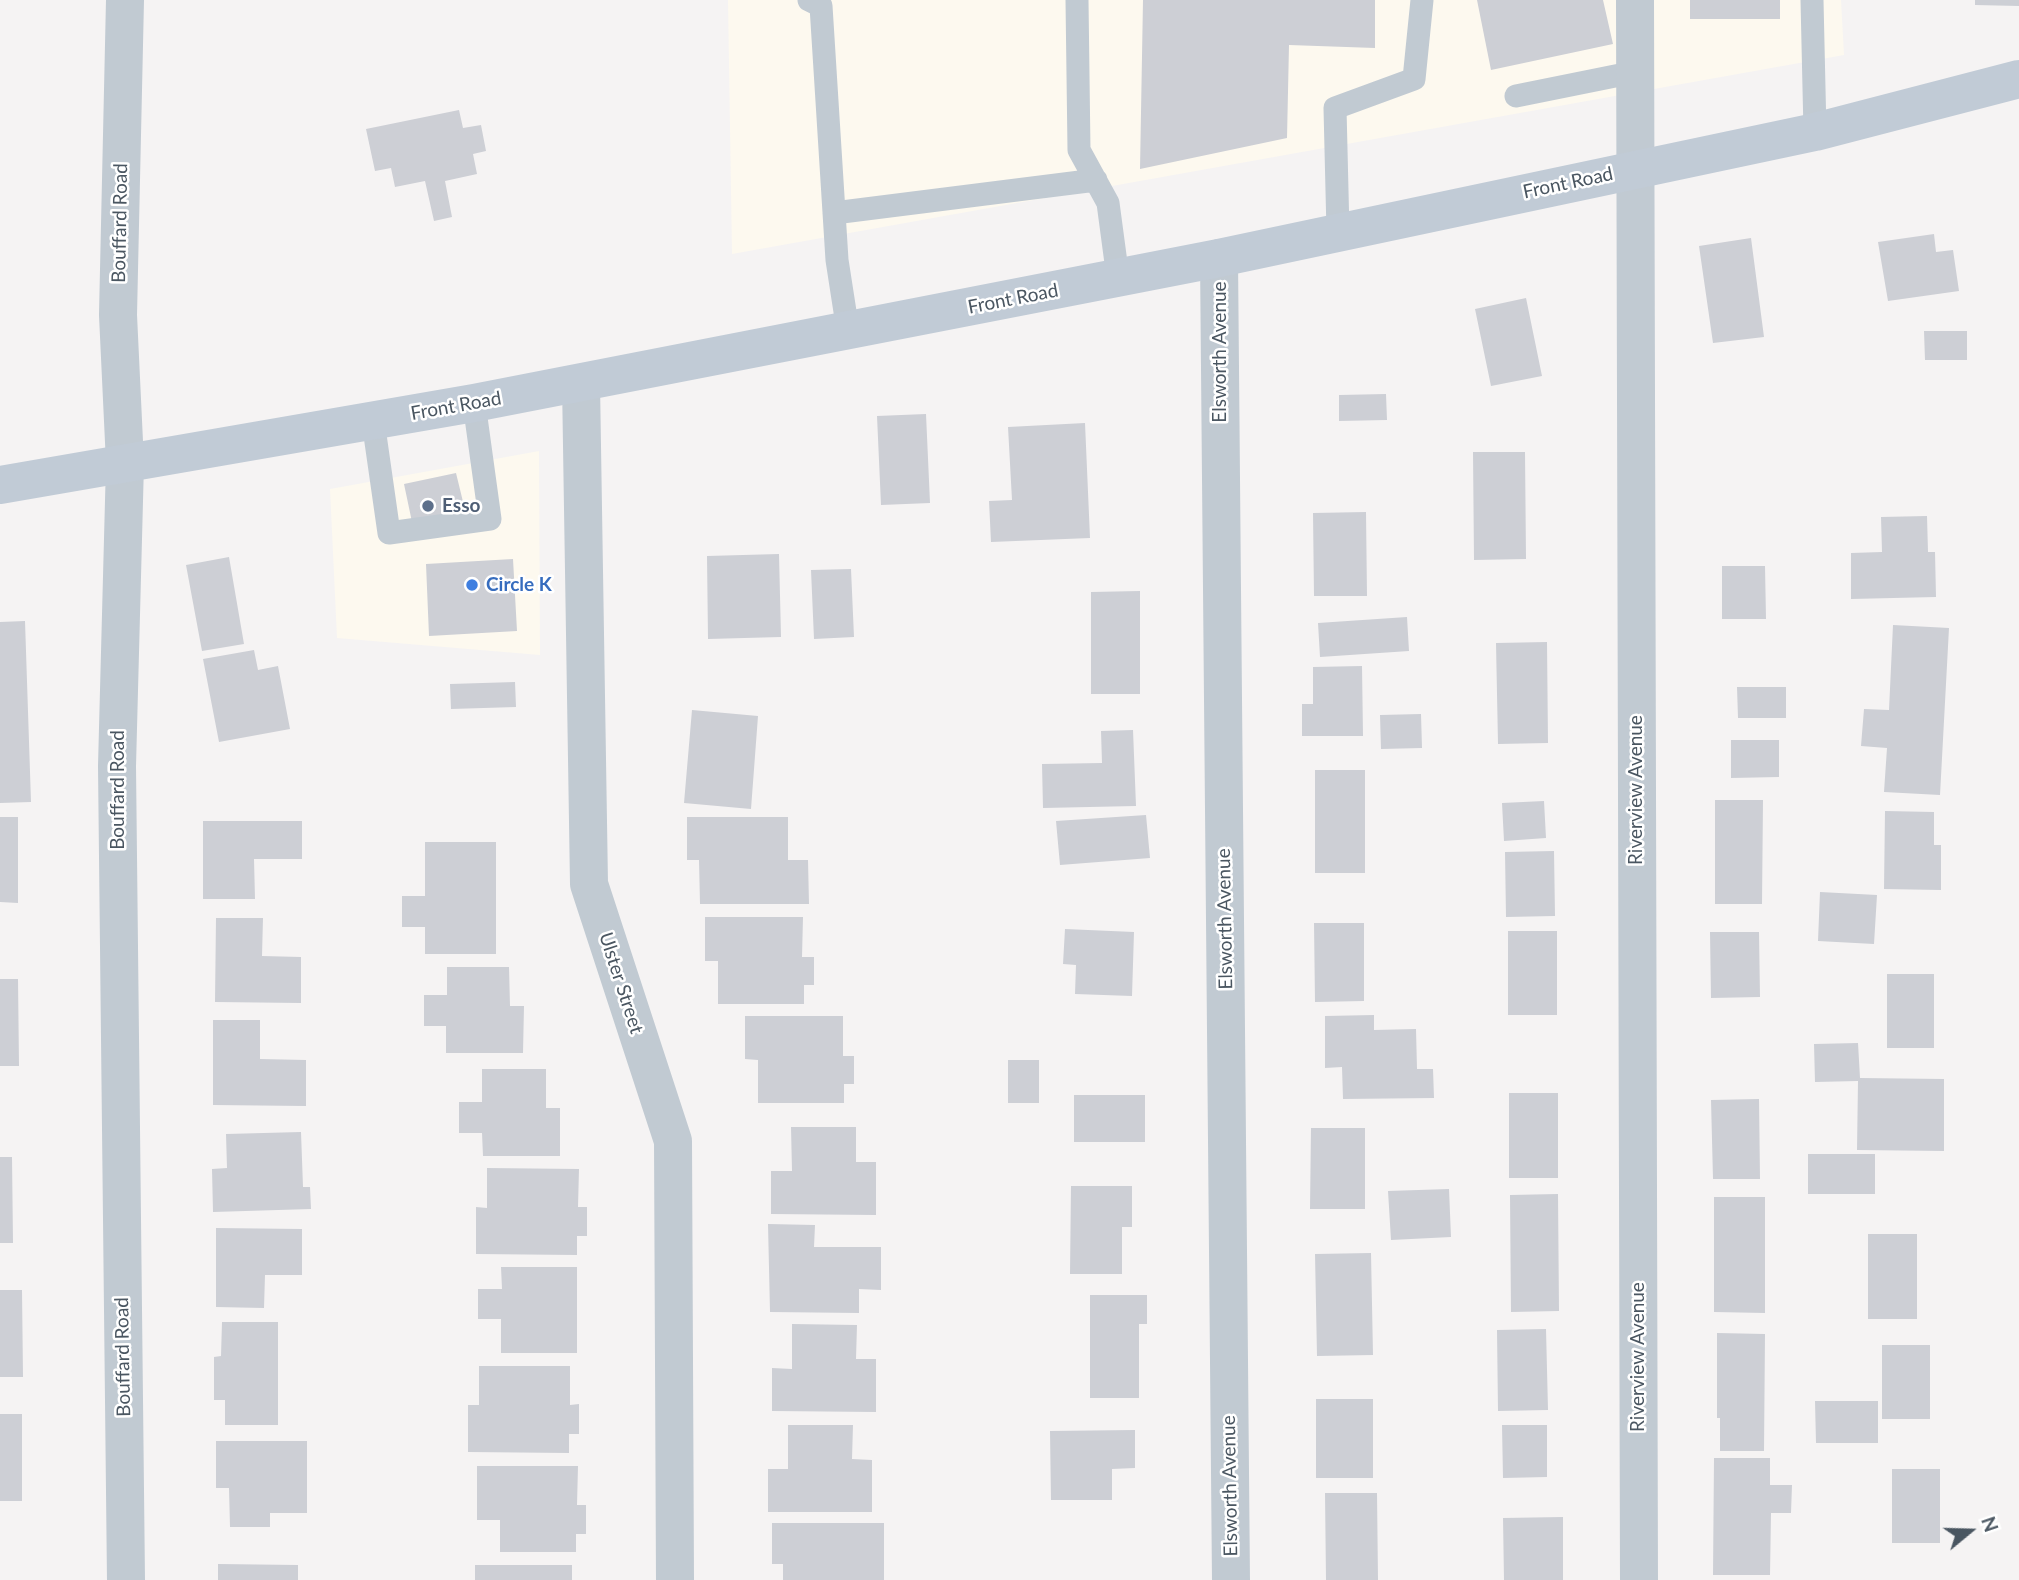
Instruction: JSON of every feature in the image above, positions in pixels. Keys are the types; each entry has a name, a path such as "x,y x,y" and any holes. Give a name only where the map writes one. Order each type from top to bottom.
{"main road":[{"name":"Front Road","path":"0,485 474,403 1219,258 1815,132 2019,79"}],"street":[{"name":"Bouffard Road","path":"125,0 118,315 125,463 117,766 126,1580"},
{"name":"Riverview Avenue","path":"1635,0 1639,1580"},
{"name":"Elsworth Avenue","path":"1219,258 1231,1580"},
{"name":"Ulster Street","path":"581,383 589,884 673,1142 674,1580"}],"lane":[{"path":"1077,0 1079,150 1108,203 1118,278"},
{"path":"1338,232 1335,108 1414,79 1422,0"},
{"path":"1812,0 1815,132"},
{"path":"817,2 837,260 848,331"},
{"path":"1516,96 1635,72"},
{"path":"834,213 1096,180"},
{"path":"373,421 389,533 490,519 474,403"}],"shaded area":[{"path":"728,0 1841,0 1844,55 732,254"},
{"path":"539,451 540,655 337,638 330,489"}],"building":[{"path":"1143,0 1375,0 1375,48 1289,45 1287,138 1140,169"},
{"path":"1477,0 1603,0 1613,44 1491,70"},
{"path":"1690,0 1780,0 1780,19 1690,19"},
{"path":"1975,0 2019,0 2019,6 1975,5"},
{"path":"459,110 463,128 481,125 486,151 473,154 477,174 445,181 452,217 434,221 425,181 395,187 391,168 375,171 366,129"},
{"path":"1934,234 1936,252 1953,250 1959,291 1888,301 1878,242"},
{"path":"1751,238 1764,337 1713,343 1699,246"},
{"path":"1526,298 1542,376 1491,386 1475,309"},
{"path":"1924,331 1967,331 1967,360 1925,360"},
{"path":"1386,394 1387,420 1339,421 1339,395"},
{"path":"926,414 930,503 881,505 877,416"},
{"path":"1085,423 1090,538 991,542 989,501 1012,500 1008,427"},
{"path":"1473,452 1525,452 1526,559 1474,560"},
{"path":"456,473 465,510 412,522 404,484"},
{"path":"1366,512 1367,596 1314,596 1313,513"},
{"path":"1927,516 1928,552 1935,552 1936,597 1851,599 1851,553 1882,552 1881,517"},
{"path":"779,554 781,637 708,639 707,556"},
{"path":"229,557 244,644 202,651 186,565"},
{"path":"513,559 517,631 429,636 426,564"},
{"path":"1722,566 1765,566 1766,619 1722,619"},
{"path":"851,569 854,637 814,639 811,570"},
{"path":"1140,591 1140,694 1091,694 1091,592"},
{"path":"1407,617 1409,651 1320,657 1318,623"},
{"path":"25,621 31,802 0,803 0,622"},
{"path":"1893,625 1949,628 1940,795 1884,792 1887,748 1861,746 1864,709 1889,710"},
{"path":"1547,642 1548,743 1498,744 1496,643"},
{"path":"254,650 258,670 278,666 290,729 219,742 203,659"},
{"path":"1362,666 1363,736 1302,736 1302,704 1313,704 1313,667"},
{"path":"515,682 516,707 451,709 450,684"},
{"path":"1737,687 1786,687 1786,718 1738,718"},
{"path":"692,710 758,716 751,809 684,803"},
{"path":"1421,714 1422,748 1381,749 1380,715"},
{"path":"1133,730 1136,806 1043,808 1042,764 1102,763 1101,731"},
{"path":"1731,740 1779,740 1779,777 1731,778"},
{"path":"1315,770 1365,770 1365,873 1315,873"},
{"path":"1715,800 1763,800 1762,904 1715,904"},
{"path":"1544,801 1546,838 1504,841 1502,803"},
{"path":"1885,811 1934,812 1934,845 1941,845 1941,890 1884,889"},
{"path":"1146,815 1150,858 1060,865 1056,821"},
{"path":"0,817 18,817 18,903 0,902"},
{"path":"687,817 788,817 788,860 808,860 809,904 700,904 699,860 687,860"},
{"path":"203,821 302,821 302,859 254,859 255,899 203,899"},
{"path":"425,842 496,842 496,954 425,954 425,927 402,927 402,896 425,896"},
{"path":"1554,851 1555,916 1506,917 1505,852"},
{"path":"1820,892 1877,895 1874,944 1818,941"},
{"path":"705,917 803,917 802,957 814,957 814,985 804,985 804,1004 718,1004 718,961 705,961"},
{"path":"216,918 263,918 262,956 301,957 301,1003 215,1002"},
{"path":"1314,923 1364,923 1364,1001 1315,1002"},
{"path":"1065,929 1134,932 1132,996 1075,994 1076,965 1063,964"},
{"path":"1508,931 1557,931 1557,1015 1508,1015"},
{"path":"1710,932 1759,932 1760,997 1711,998"},
{"path":"447,967 509,967 510,1006 524,1006 523,1053 446,1053 446,1026 424,1026 424,995 447,995"},
{"path":"1887,974 1934,974 1934,1048 1887,1048"},
{"path":"0,979 18,979 19,1066 0,1066"},
{"path":"1374,1015 1374,1030 1416,1029 1417,1069 1433,1069 1434,1098 1343,1099 1342,1067 1325,1068 1325,1016"},
{"path":"745,1016 843,1016 843,1056 854,1056 854,1084 844,1084 844,1103 758,1103 758,1060 745,1059"},
{"path":"213,1020 260,1020 260,1059 306,1060 306,1106 213,1105"},
{"path":"1858,1043 1860,1078 1944,1079 1944,1151 1857,1150 1858,1081 1815,1082 1814,1044"},
{"path":"1008,1060 1039,1060 1039,1103 1008,1103"},
{"path":"482,1069 546,1069 546,1108 560,1108 560,1156 483,1156 482,1133 459,1133 459,1102 482,1102"},
{"path":"1509,1093 1558,1093 1558,1178 1509,1178"},
{"path":"1074,1095 1145,1095 1145,1142 1074,1142"},
{"path":"1759,1099 1760,1179 1713,1179 1711,1100"},
{"path":"791,1127 856,1127 856,1162 876,1162 876,1215 771,1214 771,1171 792,1171"},
{"path":"1311,1128 1365,1128 1365,1209 1310,1209"},
{"path":"301,1132 303,1187 310,1187 311,1209 213,1212 212,1169 227,1168 226,1134"},
{"path":"1808,1154 1875,1154 1875,1194 1808,1194"},
{"path":"0,1157 12,1157 13,1243 0,1243"},
{"path":"487,1168 579,1169 578,1207 587,1207 587,1236 577,1236 577,1255 476,1254 476,1207 487,1208"},
{"path":"1071,1186 1132,1186 1132,1227 1122,1227 1122,1274 1070,1274"},
{"path":"1449,1189 1451,1237 1391,1240 1388,1191"},
{"path":"1558,1194 1559,1311 1511,1312 1510,1195"},
{"path":"1714,1197 1765,1197 1765,1313 1714,1312"},
{"path":"768,1224 815,1225 814,1247 881,1247 881,1290 859,1289 859,1313 770,1312"},
{"path":"216,1228 302,1229 302,1275 265,1275 264,1308 216,1307"},
{"path":"1868,1234 1917,1234 1917,1319 1868,1319"},
{"path":"1371,1253 1373,1355 1317,1356 1315,1254"},
{"path":"501,1267 577,1267 577,1353 501,1353 501,1319 478,1319 478,1289 502,1289"},
{"path":"0,1290 22,1290 23,1377 0,1377"},
{"path":"1090,1295 1147,1295 1147,1324 1139,1324 1139,1398 1090,1398"},
{"path":"222,1322 278,1322 278,1425 225,1425 225,1400 214,1400 214,1357 221,1356"},
{"path":"792,1324 857,1325 856,1359 876,1359 876,1412 772,1411 772,1368 792,1369"},
{"path":"1546,1329 1548,1410 1498,1411 1497,1330"},
{"path":"1717,1333 1765,1334 1764,1451 1720,1451 1720,1418 1717,1418"},
{"path":"1882,1345 1930,1345 1930,1419 1882,1419"},
{"path":"479,1366 570,1366 570,1405 579,1404 579,1434 569,1434 569,1453 468,1452 468,1405 479,1405"},
{"path":"1316,1399 1373,1399 1373,1478 1316,1478"},
{"path":"1815,1401 1878,1401 1878,1443 1816,1443"},
{"path":"0,1414 22,1414 22,1501 0,1501"},
{"path":"788,1425 853,1425 852,1459 872,1460 872,1512 768,1512 768,1469 788,1469"},
{"path":"1502,1425 1547,1425 1547,1477 1503,1478"},
{"path":"1135,1430 1135,1468 1112,1469 1112,1500 1051,1500 1050,1431"},
{"path":"216,1441 307,1441 307,1513 270,1513 270,1527 230,1527 229,1488 216,1488"},
{"path":"1714,1458 1770,1458 1770,1485 1792,1485 1791,1513 1771,1513 1770,1575 1713,1575"},
{"path":"477,1466 578,1466 577,1505 586,1505 586,1534 576,1534 576,1552 500,1552 500,1520 477,1520"},
{"path":"1892,1469 1940,1469 1940,1543 1892,1543"},
{"path":"1325,1493 1377,1493 1378,1580 1326,1580"},
{"path":"1563,1517 1563,1580 1504,1580 1503,1518"},
{"path":"772,1523 884,1523 884,1580 783,1580 783,1564 772,1564"},
{"path":"218,1564 298,1565 298,1580 218,1580"},
{"path":"475,1565 572,1565 572,1580 475,1580"}],"place":[{"name":"Esso","path":"428,506"},
{"name":"Circle K","path":"472,585"}]}
